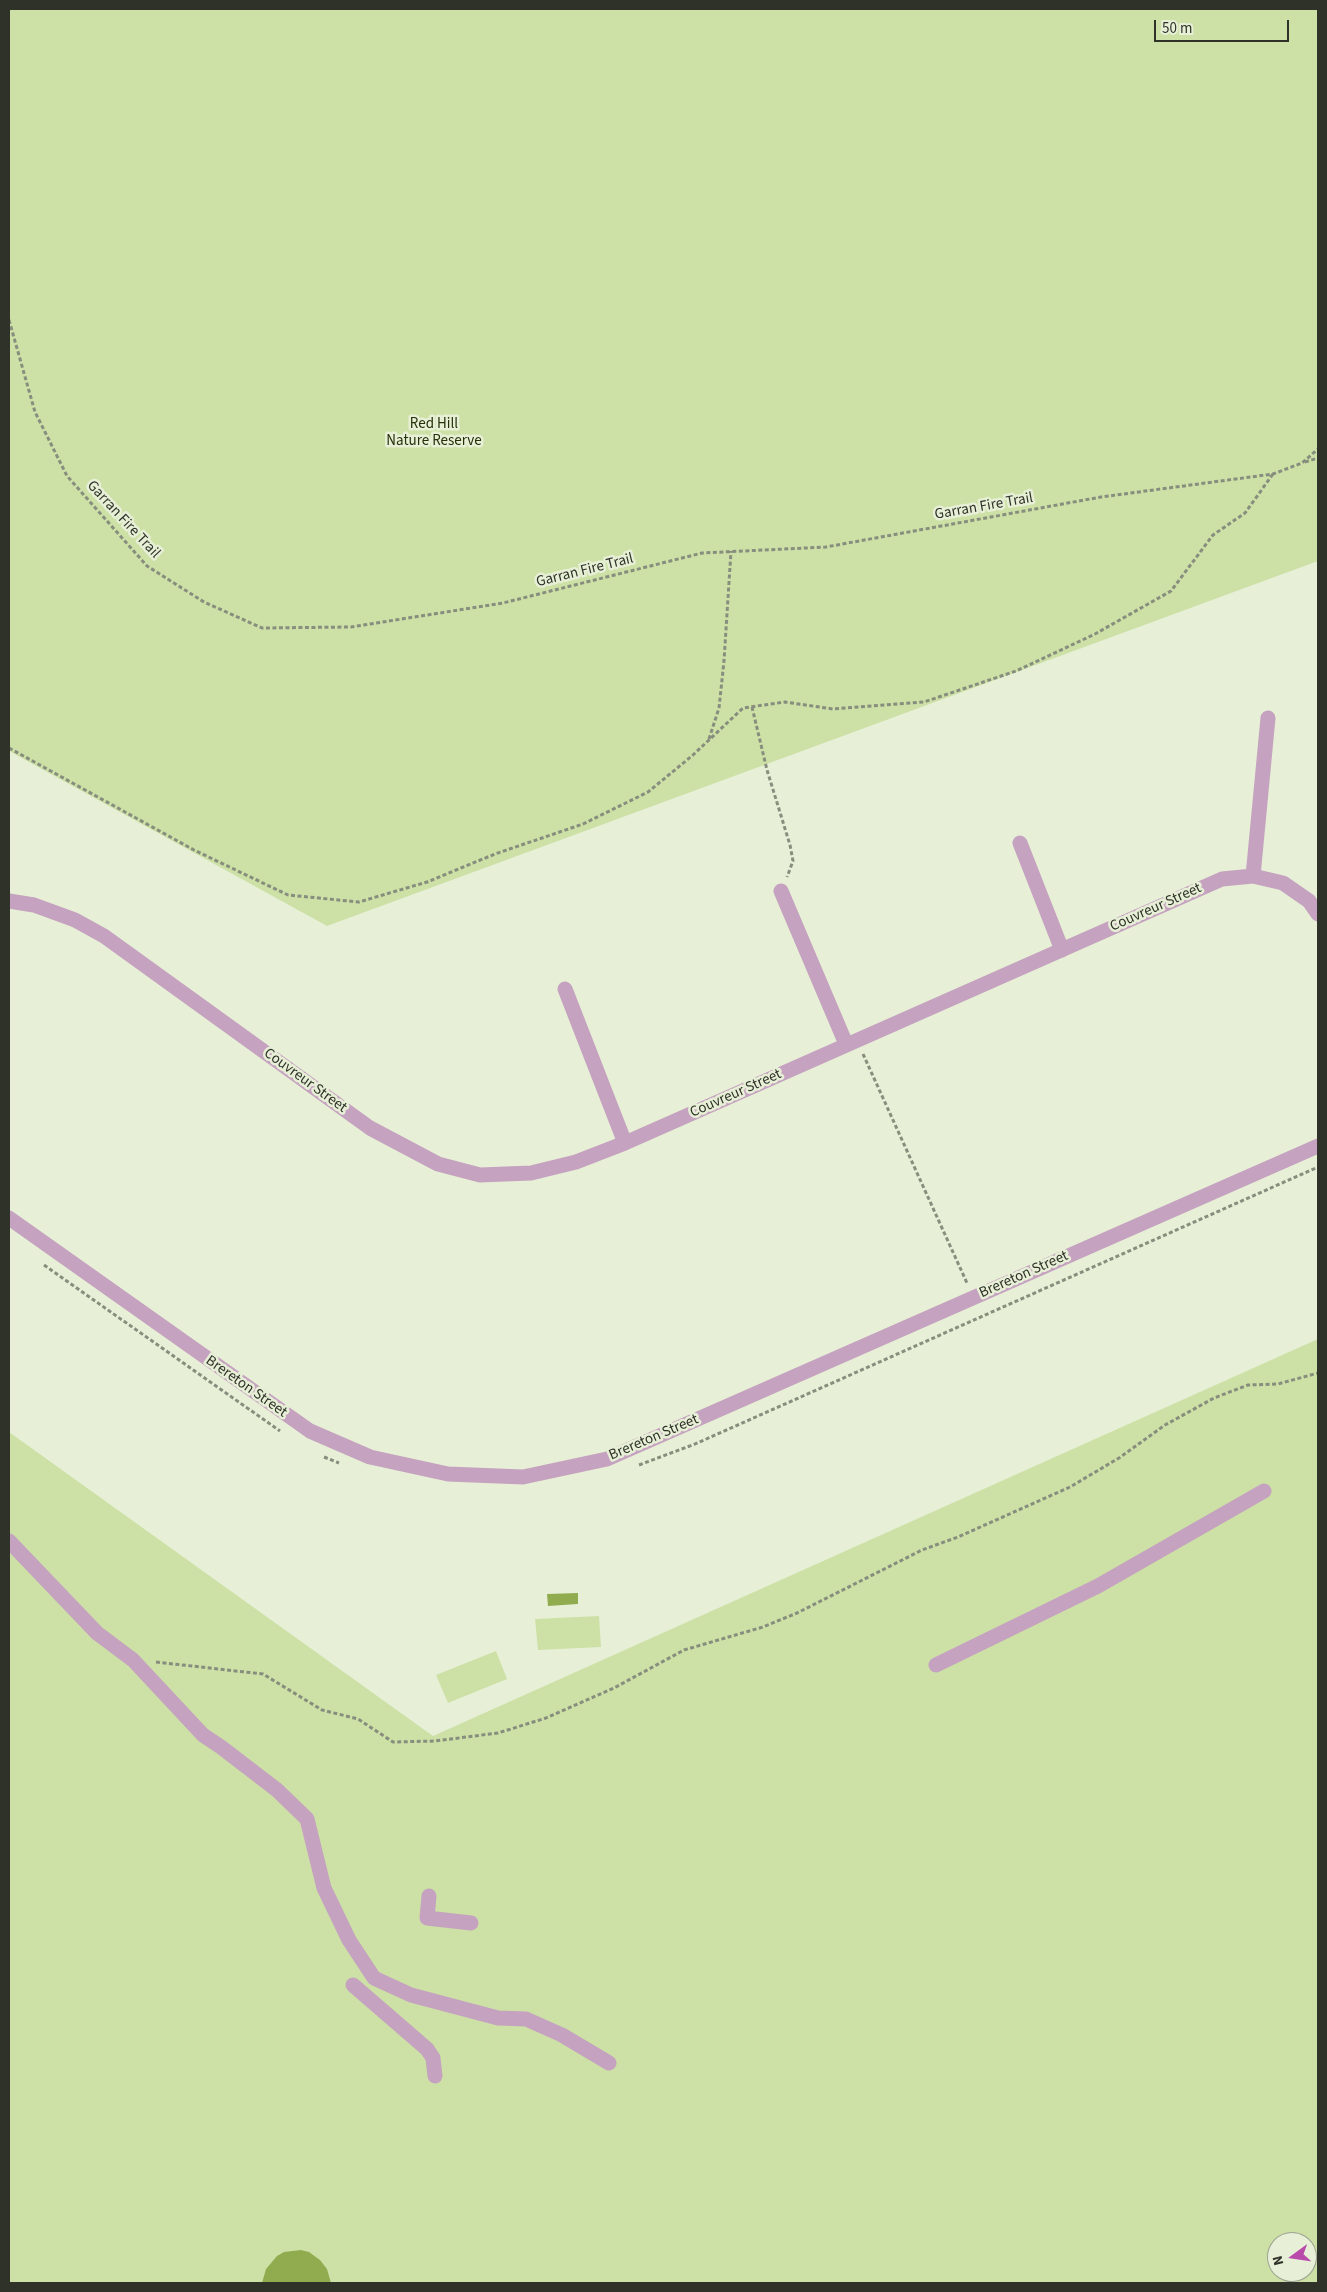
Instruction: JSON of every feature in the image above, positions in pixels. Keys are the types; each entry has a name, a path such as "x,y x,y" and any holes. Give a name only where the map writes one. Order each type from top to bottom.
{"street":[{"path":"1253,876 1268,718"},
{"path":"1020,843 1062,950"},
{"name":"Couvreur Street","path":"9,901 34,905 75,920 104,936 370,1128 438,1164 480,1175 531,1173 576,1162 625,1143 1222,879 1253,876 1283,884 1309,901 1318,914"},
{"path":"781,892 851,1042"},
{"path":"565,989 625,1143"},
{"name":"Brereton Street","path":"9,1218 310,1431 370,1457 448,1474 523,1477 607,1459 1318,1146"},
{"path":"936,1665 1098,1586 1264,1491"},
{"path":"9,1541 97,1633 133,1660 203,1735 222,1747 277,1790 307,1819 324,1888 349,1940 374,1978 411,1995 498,2018 526,2020 562,2035 609,2063"},
{"path":"429,1896 427,1918 471,1923"},
{"path":"353,1986 427,2049 433,2058 435,2076"}],"path":[{"name":"Garran Fire Trail","path":"9,320 35,412 67,476 147,566 204,602 262,628 360,626 503,603 702,553 826,546 1101,497 1273,474 1302,462 1318,449"},
{"path":"1302,462 1318,458"},
{"path":"9,748 194,850 288,894 359,902 427,882 495,854 583,824 648,792 709,741 742,708 786,702 833,709 924,702 1016,671 1095,634 1172,590 1213,535 1245,513 1273,474"},
{"path":"709,741 718,708 724,661 731,552"},
{"path":"752,707 766,770 792,853 793,861 781,892"},
{"path":"851,1042 982,1318"},
{"path":"630,1468 695,1444 1318,1167"},
{"path":"43,1264 251,1413 284,1434"},
{"path":"133,1660 263,1674 322,1710 358,1719 393,1742 435,1741 498,1733 546,1718 614,1688 684,1650 763,1627 797,1613 922,1550 958,1537 1070,1487 1119,1458 1165,1425 1214,1398 1248,1385 1278,1384 1318,1374"},
{"path":"316,1452 341,1463"}],"green space":[{"name":"Red Hill Nature Reserve","path":"9,9 1318,9 1318,561 327,926 9,751"},
{"path":"1318,1339 1318,2283 9,2283 9,1432 433,1736"},
{"path":"599,1616 601,1647 538,1650 535,1619"},
{"path":"496,1651 507,1679 448,1703 436,1675"}],"shaded area":[{"path":"578,1593 578,1604 548,1606 547,1594"},
{"path":"301,2250 309,2252 320,2260 327,2269 331,2283 262,2283 266,2269 277,2256 284,2252"}]}
